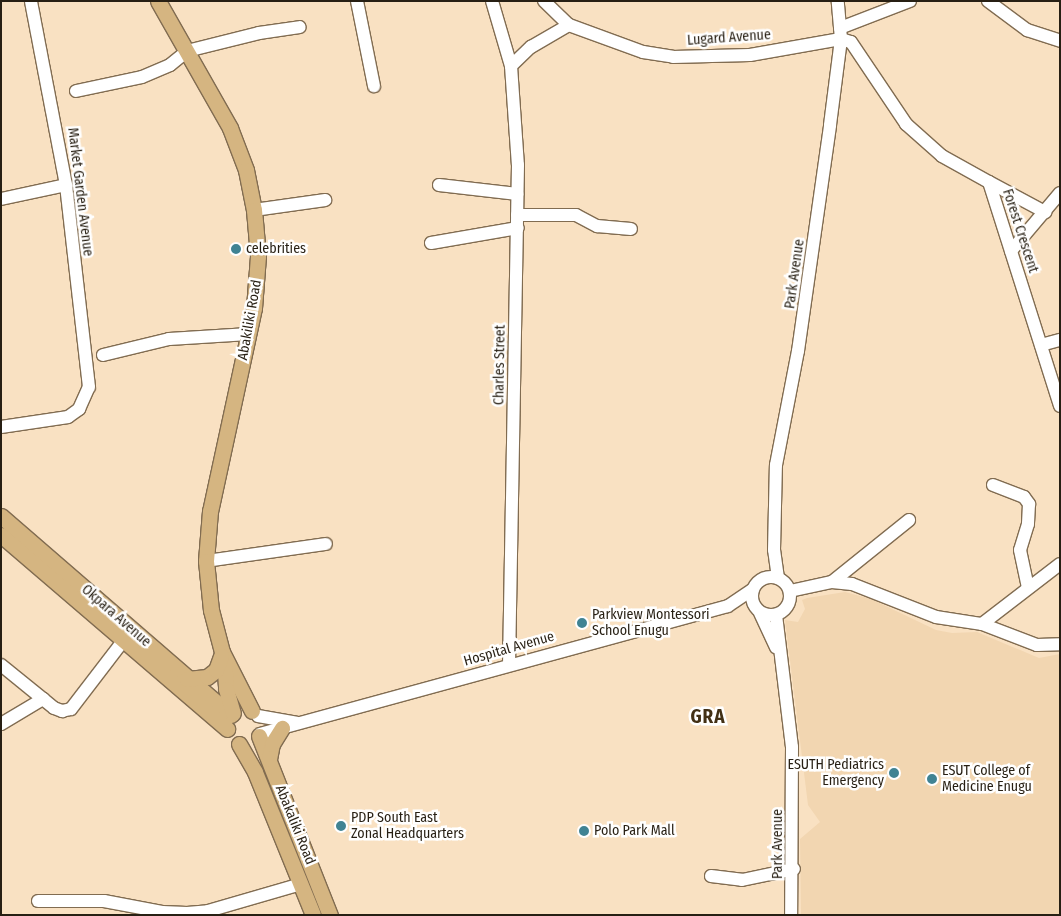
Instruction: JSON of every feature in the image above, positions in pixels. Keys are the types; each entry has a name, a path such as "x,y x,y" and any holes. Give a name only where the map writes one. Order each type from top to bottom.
{"main road":[{"name":"Abakiliki Road","path":"158,1 238,146 254,210 258,269 249,334 210,511 206,561 211,610 223,654"},
{"name":"Okpara Avenue","path":"1,516 99,610 124,640 227,729"},
{"name":"Okpara Avenue","path":"1,535 232,714"},
{"path":"187,679 203,679 210,675 218,666 223,654"},
{"path":"223,654 255,714 259,735 252,742 239,744 230,737 227,729 232,714 226,689 223,654"},
{"path":"232,714 244,709 255,714"},
{"path":"269,759 272,744 282,728"},
{"name":"Abakaliki Road","path":"259,735 330,915"},
{"name":"Abakaliki Road","path":"239,744 255,772 313,915"}],"street":[{"name":"Market Garden Avenue","path":"1,427 68,417 79,409 89,387 66,185 31,1"},
{"path":"357,1 374,86"},
{"name":"Charles Street","path":"492,1 510,66 517,194 509,665"},
{"name":"Lugard Avenue","path":"544,1 569,25 643,52 673,57 750,55 840,33 910,1"},
{"name":"Park Avenue","path":"772,578 776,465 805,307 840,33 838,1"},
{"path":"988,1 1027,30 1060,41"},
{"path":"510,66 531,47 569,25"},
{"path":"76,91 142,77 170,65 187,51 259,33 300,27"},
{"name":"Forest Crescent","path":"840,33 856,46 906,124 942,156 989,182 1060,406"},
{"path":"989,182 1045,212"},
{"path":"1,199 66,185"},
{"path":"438,186 517,194"},
{"path":"1011,251 1060,193"},
{"path":"254,210 325,200"},
{"path":"430,243 517,221 576,214 597,226 631,228"},
{"path":"103,354 169,339 249,334"},
{"path":"1041,345 1060,340"},
{"path":"993,485 1024,497 1029,504 1030,513 1020,550 1028,586"},
{"path":"832,582 909,520"},
{"path":"206,561 326,544"},
{"path":"982,624 1028,586 1060,564"},
{"path":"728,606 772,578 790,591 832,582 866,588 936,617 982,624 1028,643 1060,644"},
{"path":"753,589 752,601 778,655"},
{"path":"728,606 776,615 787,607 790,591"},
{"name":"Hospital Avenue","path":"259,735 728,606"},
{"path":"776,615 778,655"},
{"path":"1,665 54,708 62,711 70,709 124,640"},
{"name":"Park Avenue","path":"778,655 792,747 794,869 791,915"},
{"path":"1,724 43,699"},
{"path":"255,714 299,723"},
{"path":"712,876 742,880 794,869"},
{"path":"38,901 104,901 162,912 187,913 208,911 302,884"}],"shaded area":[{"name":"ESUT College of Medicine Enugu","path":"845,592 871,599 936,630 952,633 977,632 1039,658 1060,654 1060,915 801,915 800,839 820,822 808,805 785,620 798,622 805,609 802,600"}],"place":[{"name":"celebrities","path":"236,249"},
{"name":"Parkview Montessori School Enugu","path":"582,623"},
{"name":"ESUTH Pediatrics Emergency","path":"894,773"},
{"name":"ESUT College of Medicine Enugu","path":"932,779"},
{"name":"PDP South East Zonal Headquarters","path":"341,826"},
{"name":"Polo Park Mall","path":"584,831"}],"district":[{"name":"GRA","path":"708,717"}]}
